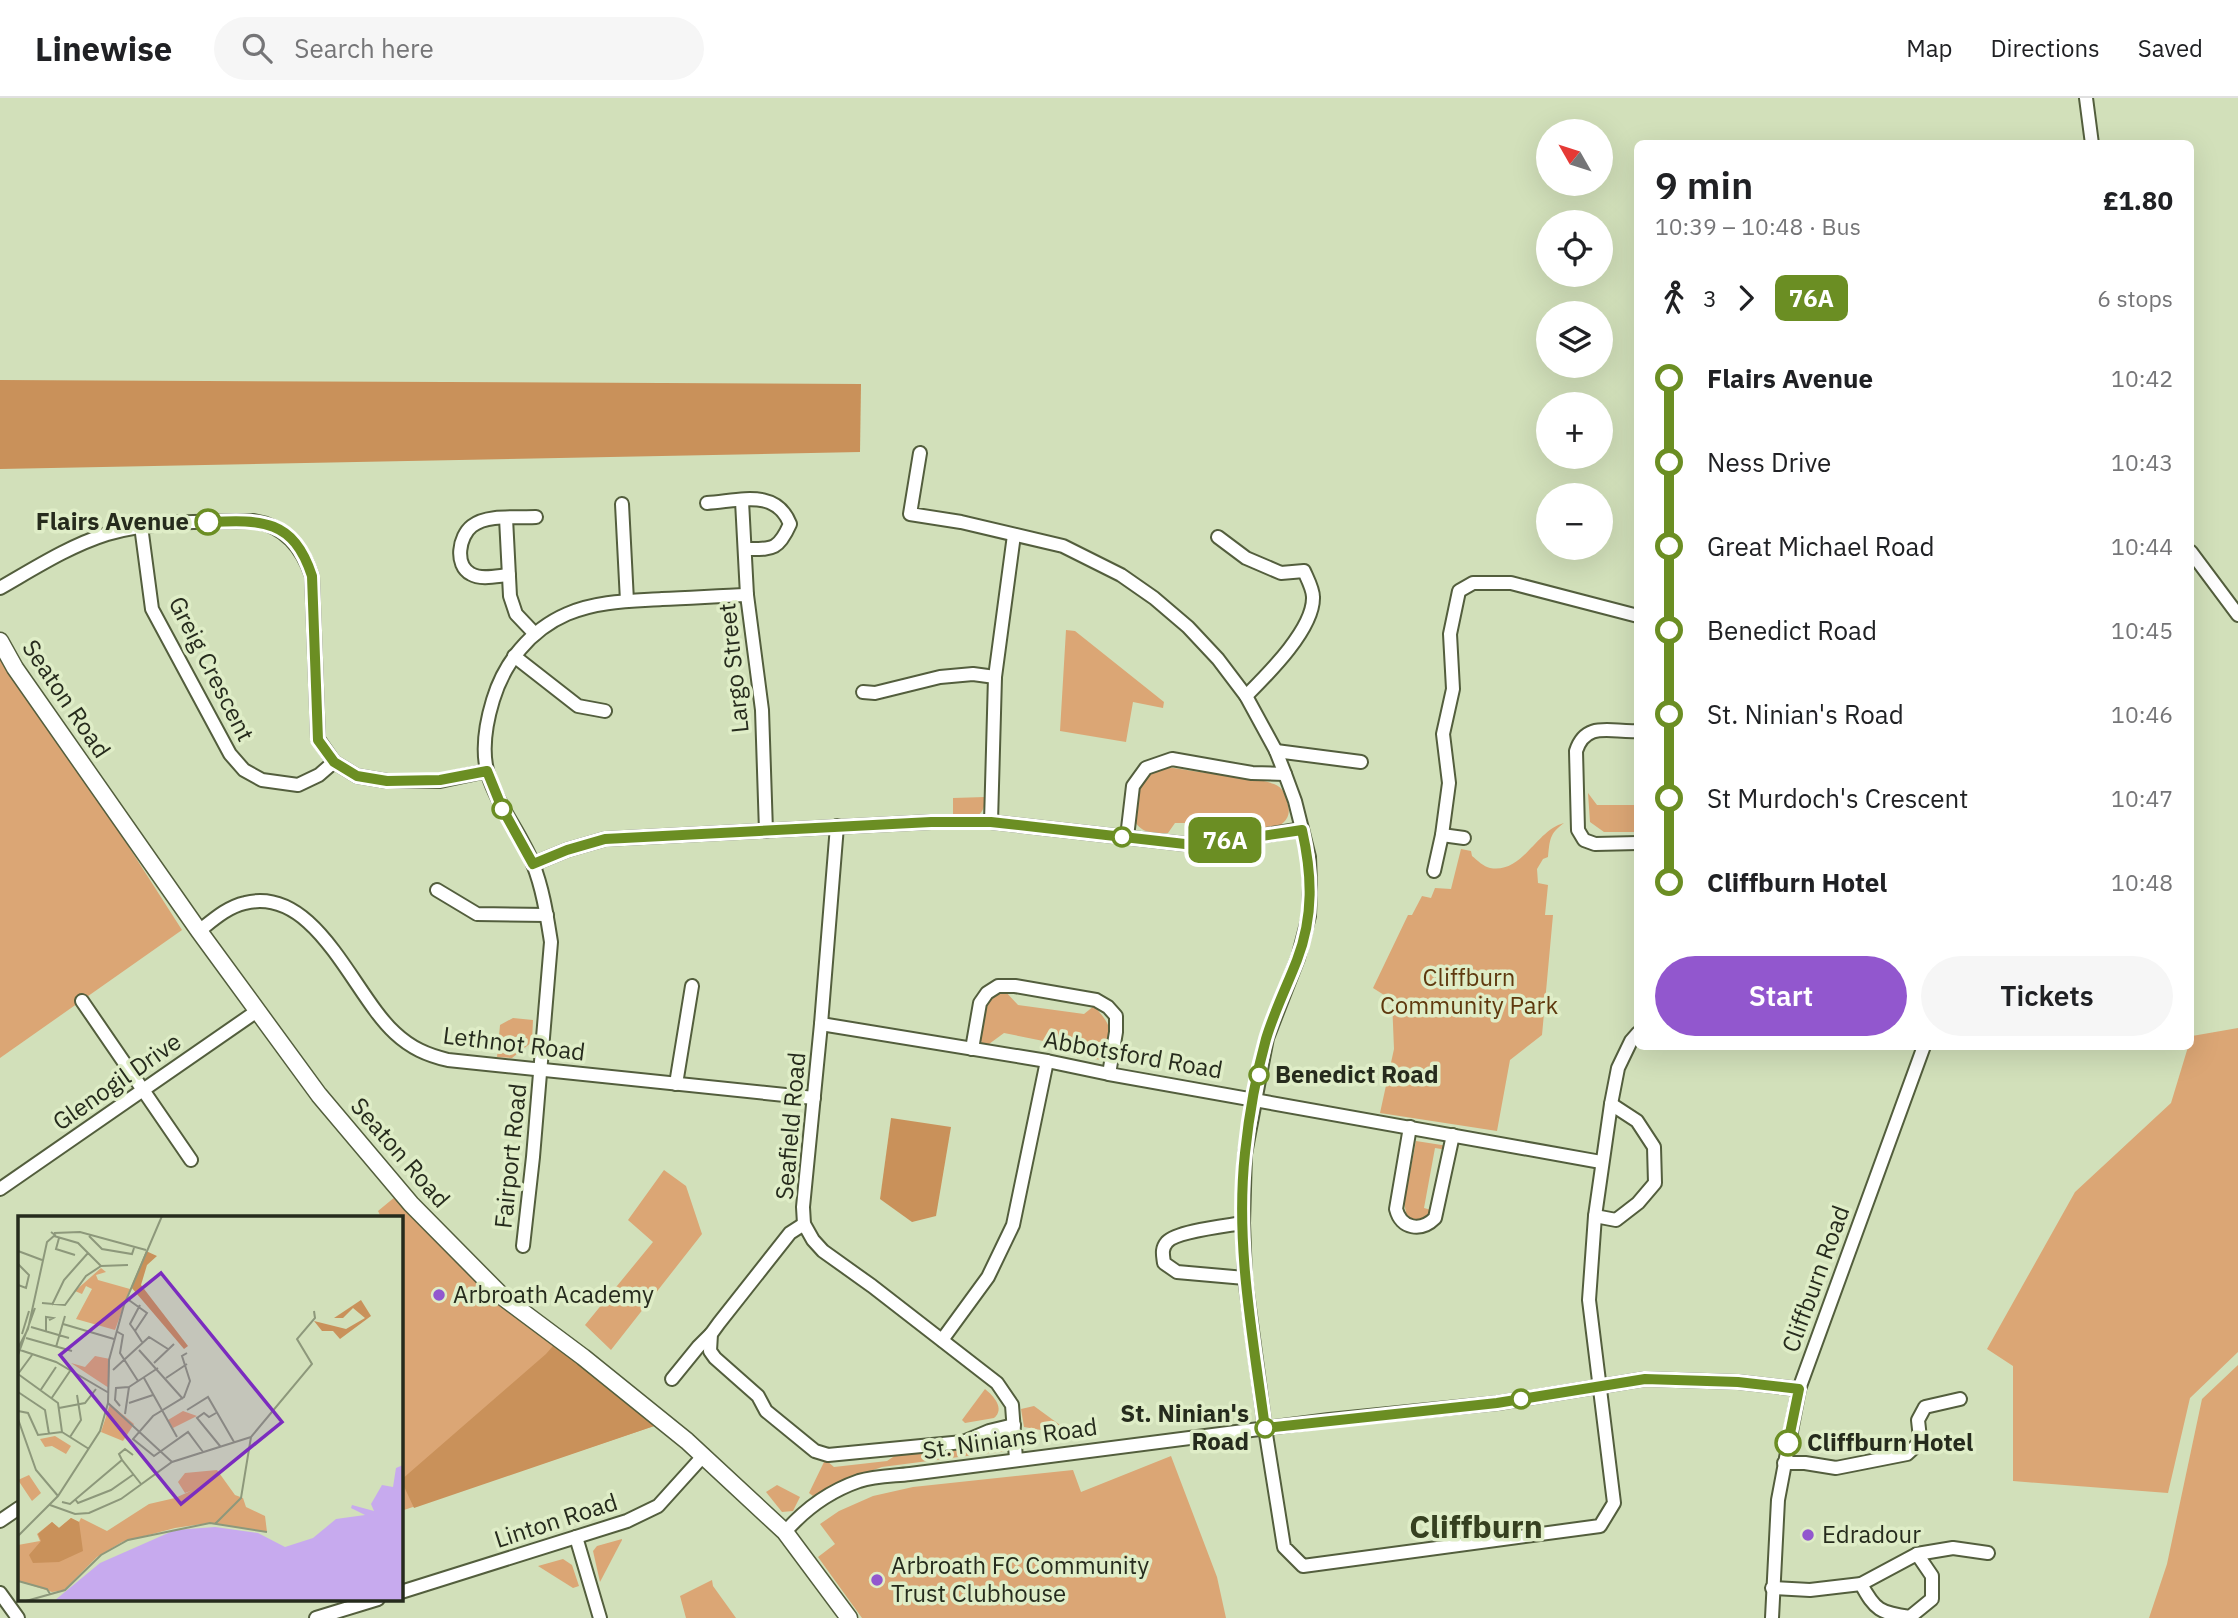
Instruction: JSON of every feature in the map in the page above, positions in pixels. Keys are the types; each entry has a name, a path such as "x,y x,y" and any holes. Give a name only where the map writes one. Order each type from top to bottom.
{"street":[{"path":"2086,98 2091,140"},
{"path":"920,453 909,514 961,522 1063,546 1121,575 1188,627 1218,659 1246,696 1276,751 1285,774 1302,830 1309,868 1309,916 1298,958 1267,1038 1245,1154 1242,1223 1245,1278 1284,1547 1303,1566 1600,1526 1614,1503 1589,1300 1601,1162 1618,1068 1634,1038"},
{"path":"707,503 764,499 777,504 786,513 790,524 783,540 770,549 745,549"},
{"name":"Largo Street","path":"742,501 747,595 762,710 766,831"},
{"path":"622,504 627,601"},
{"path":"509,575 479,577 468,573 460,555 462,537 472,526 486,519 536,517"},
{"path":"506,518 510,596 516,614 535,634"},
{"path":"0,588 65,550 106,534 171,523 253,520 266,523 289,537 298,547 307,560 312,576 318,740 334,762 357,776 387,781 440,780 487,771"},
{"name":"Greig Crescent","path":"142,526 152,609 230,754 244,770 262,780 298,785 319,775 334,762"},
{"path":"991,822 995,677 1014,535"},
{"path":"1218,537 1246,558 1281,573 1304,571 1314,596 1308,619 1290,648 1246,696"},
{"path":"2194,556 2238,615"},
{"path":"1434,871 1449,783 1443,734 1453,689 1450,634 1459,590 1473,583 1511,583 1634,615"},
{"name":"Fairport Road","path":"523,1246 551,942 547,915 533,864 502,808 487,771 485,726 500,678 514,656 535,634 566,614 597,605 627,601 747,595"},
{"name":"Seaton Road","path":"0,642 15,668 257,1011 319,1095 411,1205 504,1298 583,1357 704,1455 785,1532 849,1618"},
{"path":"514,656 578,706 605,711"},
{"path":"863,692 875,693 956,675 995,677"},
{"path":"1634,731 1596,730 1586,733 1576,751 1577,820 1578,830 1584,840 1595,844 1634,843"},
{"path":"1276,751 1361,762"},
{"path":"1127,837 1133,786 1146,768 1172,759 1252,773 1285,774"},
{"path":"533,864 605,839 837,826 991,822 1185,844 1302,830"},
{"name":"Seafield Road","path":"837,826 803,1207 804,1224 813,1240 824,1251 997,1383 1012,1405 1016,1459"},
{"path":"1442,835 1464,838"},
{"path":"437,890 477,914 547,915"},
{"name":"Lethnot Road","path":"199,931 222,913 245,903 284,905 301,915 317,930 394,1032 426,1054 448,1060 814,1098"},
{"path":"676,1084 692,986"},
{"path":"972,1049 980,1003 987,993 998,986 1015,986 1096,1000 1116,1016 1109,1074"},
{"path":"82,1000 191,1160"},
{"name":"Glenogil Drive","path":"0,1189 257,1011"},
{"name":"Abbotsford Road","path":"821,1024 1047,1061 1601,1162"},
{"name":"Cliffburn Road","path":"1772,1618 1778,1500 1799,1389 1923,1050"},
{"path":"942,1340 988,1277 1013,1225 1047,1061"},
{"path":"1595,1216 1616,1220 1638,1203 1655,1183 1654,1147 1637,1121 1611,1104"},
{"path":"1410,1127 1396,1209 1398,1217 1405,1224 1416,1227 1428,1225 1434,1218 1453,1135"},
{"path":"1242,1223 1182,1235 1168,1241 1162,1252 1164,1263 1177,1272 1245,1278"},
{"path":"672,1380 784,1241 804,1224"},
{"path":"711,1334 710,1351 751,1388 766,1411 815,1451 828,1455 963,1442 989,1431 1014,1425"},
{"name":"St. Ninians Road","path":"785,1532 802,1514 836,1490 861,1480 1265,1428 1497,1403 1645,1379 1738,1382 1799,1389"},
{"path":"1784,1463 1836,1468 1907,1454 1918,1444 1918,1420 1925,1407 1960,1399"},
{"name":"Linton Road","path":"402,1592 626,1521 658,1506 704,1455"},
{"path":"0,1521 18,1509"},
{"path":"576,1537 600,1618"},
{"path":"1772,1588 1810,1590 1861,1584 1917,1554 1953,1548 1988,1553"},
{"path":"1861,1584 1871,1603 1884,1614 1910,1617 1932,1599 1931,1576 1917,1554"},
{"path":"0,1593 18,1618"},
{"path":"316,1618 375,1600"}],"green space":[{"path":"1066,630 1075,631 1164,702 1163,708 1133,702 1126,742 1060,731"},
{"path":"0,641 15,669 182,930 0,1058"},
{"path":"1161,766 1274,784 1280,787 1285,795 1288,816 1282,824 1259,832 1208,834 1204,823 1175,823 1168,833 1144,830 1134,819 1139,778"},
{"path":"1588,793 1597,805 1634,805 1634,832 1604,832 1590,822"},
{"path":"985,797 980,814 953,818 953,798"},
{"name":"Cliffburn Community Park","path":"1564,823 1553,834 1548,857 1543,859 1537,869 1538,883 1548,885 1545,915 1553,915 1542,1035 1510,1060 1497,1131 1380,1113 1394,1049 1392,1000 1373,988 1408,915 1412,915 1422,896 1431,898 1435,888 1451,889 1461,849 1471,851 1472,856 1485,866 1502,868 1521,858 1545,834"},
{"path":"1004,990 1018,1005 1084,1014 1094,1006 1110,1031 1104,1060 1093,1059 1088,1050 1004,1033 989,1044 982,1043 980,1025 989,996"},
{"path":"513,1018 533,1020 532,1042 512,1058 497,1057 500,1025"},
{"path":"2238,1028 2238,1352 2190,1398 2168,1493 2013,1481 2013,1366 1987,1349 2075,1192 2171,1103 2187,1050 2194,1050 2194,1036"},
{"path":"1416,1141 1448,1146 1447,1150 1435,1148 1424,1208 1435,1211 1422,1221 1407,1217 1404,1203"},
{"path":"664,1170 686,1186 702,1234 611,1350 585,1325 653,1242 628,1220"},
{"path":"401,1192 504,1298 663,1423 402,1511 402,1216 380,1216 378,1211"},
{"path":"2238,1365 2238,1618 2149,1618 2167,1564 2202,1399"},
{"path":"985,1389 997,1403 997,1414 994,1418 965,1423 962,1420"},
{"path":"1034,1406 1075,1436 1024,1427 1021,1409"},
{"path":"995,1437 1006,1442 1005,1451 882,1467 838,1482 813,1496 809,1493 824,1462 834,1467 887,1461 896,1455 959,1448"},
{"path":"1171,1456 1217,1577 1226,1618 862,1618 818,1557 835,1544 820,1524 839,1511 873,1496 913,1487 1073,1470 1081,1492"},
{"path":"777,1485 800,1497 793,1511 782,1512 766,1492"},
{"path":"622,1539 600,1582 593,1551 597,1546"},
{"path":"563,1559 572,1565 579,1586 573,1588 538,1566"},
{"path":"712,1580 713,1586 736,1618 686,1618 680,1596"}],"shaded area":[{"path":"0,380 861,384 860,452 0,469"},
{"path":"891,1118 951,1127 936,1216 912,1222 880,1199"},
{"path":"559,1339 663,1423 414,1508 402,1479 546,1354"}],"bus line":[{"name":"76A","path":"208,522 253,520 266,523 289,537 307,560 312,576 318,740 334,762 357,776 387,781 440,780 487,771 502,808 533,864 605,839 837,826 991,822 1185,844 1302,830 1309,868 1309,916 1298,958 1267,1038 1245,1154 1242,1223 1245,1278 1265,1428 1497,1403 1645,1379 1738,1382 1799,1389 1788,1443"}],"place":[{"name":"Flairs Avenue","path":"208,522"},
{"name":"Benedict Road","path":"1259,1075"},
{"name":"Arbroath Academy","path":"439,1295"},
{"name":"St. Ninian's Road","path":"1265,1428"},
{"name":"Cliffburn Hotel","path":"1788,1443"},
{"name":"Edradour","path":"1808,1535"},
{"name":"Arbroath FC Community Trust Clubhouse","path":"877,1580"}],"district":[{"name":"Cliffburn","path":"1476,1527"}]}
